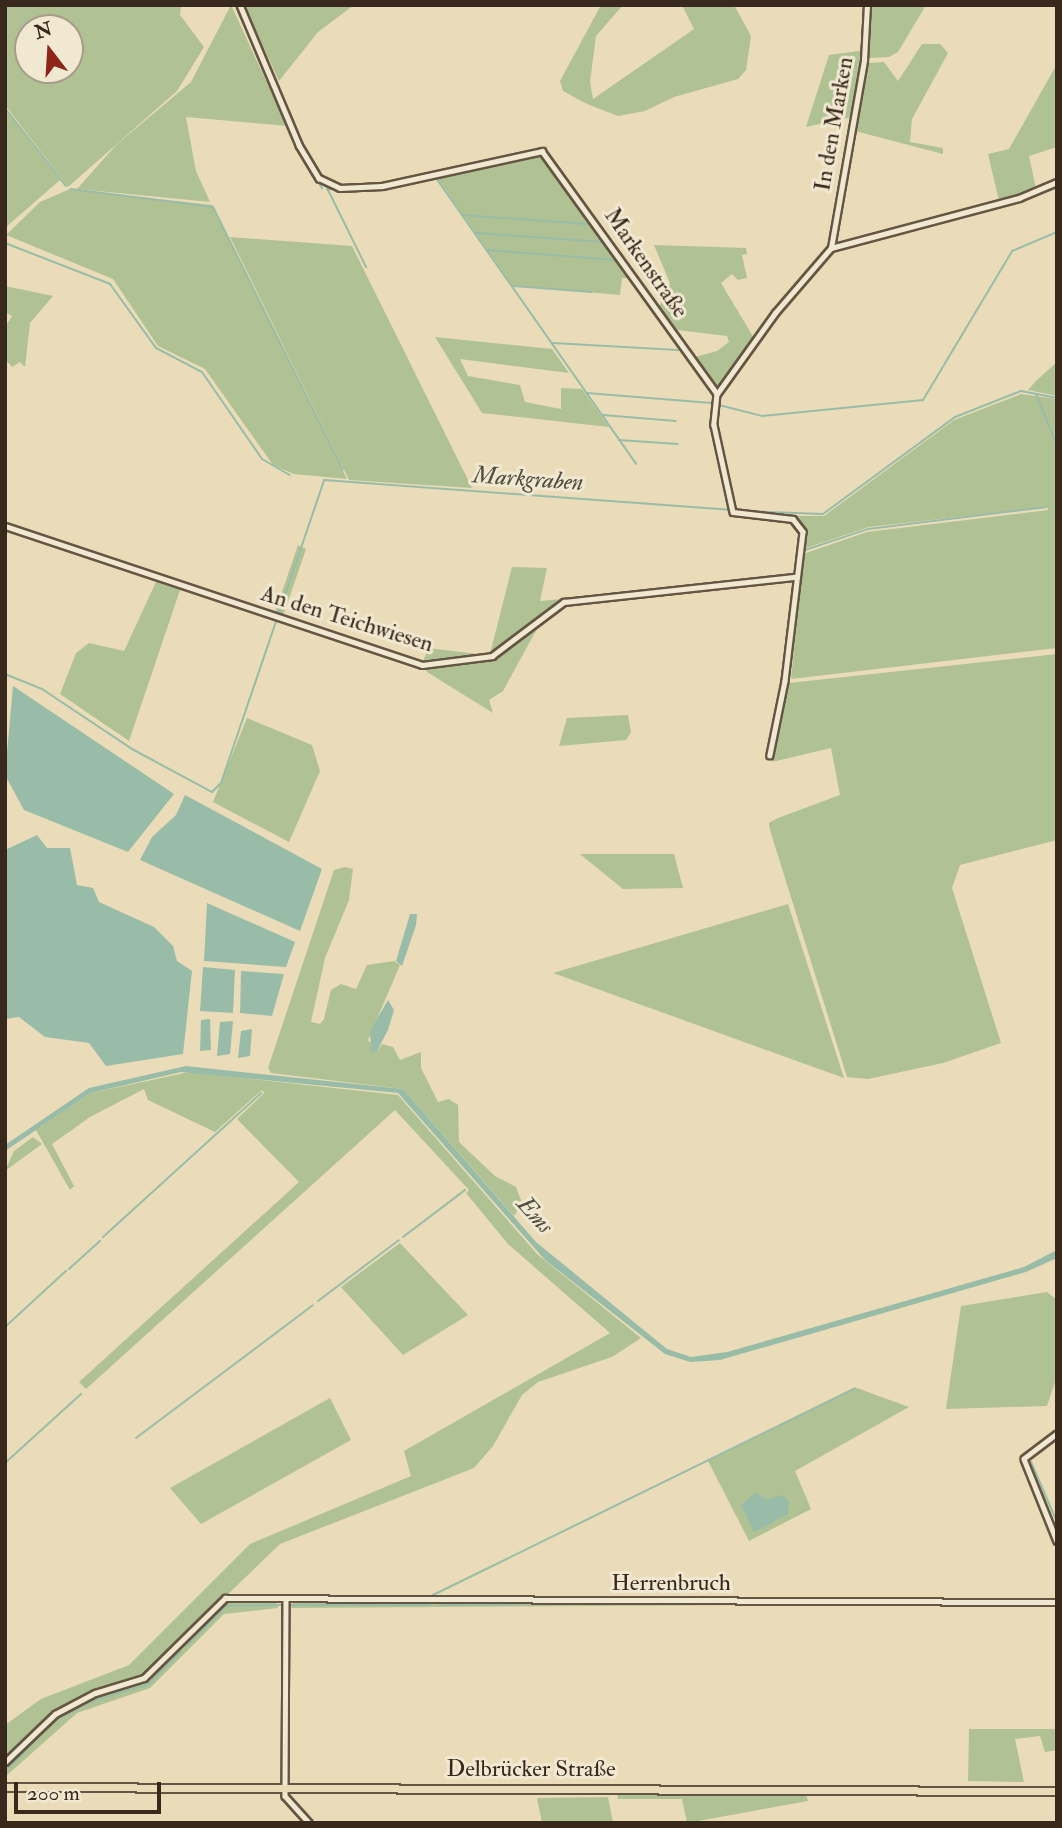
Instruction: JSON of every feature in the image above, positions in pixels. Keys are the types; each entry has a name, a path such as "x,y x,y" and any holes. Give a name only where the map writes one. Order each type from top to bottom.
{"main road":[{"name":"Delbrücker Straße","path":"5,1787 1057,1791"}],"street":[{"name":"Markenstraße","path":"240,5 299,145 320,178 340,188 382,186 542,151 717,394"},
{"name":"In den Marken","path":"831,248 864,60 867,5"},
{"path":"770,755 785,681 800,524 793,519 733,512 714,425 717,394 775,313 831,248 1019,198 1057,183"},
{"name":"An den Teichwiesen","path":"5,526 422,665 445,665 492,656 564,601 796,577"},
{"path":"1057,1434 1024,1459 1057,1541"},
{"name":"Herrenbruch","path":"5,1762 55,1714 95,1693 144,1678 225,1598 1057,1602"},
{"path":"286,1599 287,1802 309,1823"}],"shaded area":[{"path":"5,5 181,5 180,15 204,47 177,91 68,187 5,105"},
{"path":"231,5 287,126 186,117 196,171 210,202 77,189 116,145 191,82"},
{"path":"244,5 354,5 318,32 279,81"},
{"path":"601,5 623,5 596,36 590,82 593,99 694,29 682,5 734,5 751,36 746,70 738,79 674,97 645,111 618,116 587,104 563,91 560,81"},
{"path":"872,5 926,5 898,52 889,57 869,58"},
{"path":"922,44 940,44 948,53 912,119 910,142 943,148 943,154 855,131 869,63 884,62 898,81"},
{"path":"859,51 863,54 852,117 806,127 829,55"},
{"path":"1057,64 1057,147 1029,156 1036,189 999,201 988,154 1009,149"},
{"path":"5,109 60,180 5,228"},
{"path":"541,155 632,278 622,278 620,295 512,285 437,178"},
{"path":"70,189 212,205 347,479 294,474 273,465 205,369 158,346 113,279 6,235 40,202"},
{"path":"230,237 352,246 472,488 349,480"},
{"path":"654,245 746,248 747,254 742,255 747,278 738,280 732,274 721,283 754,338 721,386 714,386 695,357 717,351 729,342 727,336 677,330 659,307 670,283"},
{"path":"5,286 53,296 30,323 25,367 20,362 12,367 5,359 5,327 12,316 5,312"},
{"path":"435,337 552,349 569,373 460,359 468,376 520,385 525,402 561,409 561,388 582,389 609,427 482,413"},
{"path":"1057,362 1057,396 1028,390 1036,381"},
{"path":"1021,394 1057,399 1057,648 791,679 803,554 867,532 1048,510 1047,507 869,527 803,549 804,531 797,516 824,516 954,420"},
{"path":"298,545 306,549 283,616 275,613"},
{"path":"512,567 547,568 540,601 563,599 490,654"},
{"path":"156,582 180,590 129,741 60,694 76,653 89,643 124,651"},
{"path":"538,627 503,691 489,700 493,713 427,672 426,667 493,659"},
{"path":"428,648 486,655 423,662"},
{"path":"1057,654 1057,840 960,865 952,888 1001,1043 943,1063 868,1079 847,1077 770,830 769,823 778,818 840,795 831,748 772,762 789,683"},
{"path":"13,686 174,794 128,852 24,810 5,775"},
{"path":"628,715 631,732 626,740 559,746 567,718"},
{"path":"247,718 312,745 320,771 289,842 213,802"},
{"path":"185,795 322,869 300,931 140,860 152,837 176,815"},
{"path":"37,835 47,848 70,848 77,885 93,888 99,902 154,927 173,946 177,961 192,971 183,1054 106,1066 89,1043 45,1037 19,1017 5,1019 5,850"},
{"path":"580,854 674,854 683,888 623,889"},
{"path":"345,867 353,869 349,900 325,958 311,1022 320,1024 324,1019 331,990 341,984 356,989 367,965 394,961 400,965 368,1040 377,1051 382,1044 393,1047 400,1060 421,1052 421,1068 438,1102 449,1099 458,1105 459,1142 495,1176 516,1187 522,1203 514,1216 403,1089 271,1073 268,1068 334,870"},
{"path":"207,903 295,942 286,967 204,961"},
{"path":"788,904 844,1078 553,973"},
{"path":"410,914 417,914 416,925 402,966 396,961"},
{"path":"203,967 235,970 233,1013 200,1011"},
{"path":"241,971 284,974 272,1016 240,1013"},
{"path":"388,1000 394,1010 388,1030 377,1051 371,1052 370,1031"},
{"path":"210,1019 211,1050 200,1051 201,1020"},
{"path":"233,1021 230,1054 217,1056 220,1022"},
{"path":"252,1029 250,1056 238,1058 241,1031"},
{"path":"186,1066 403,1089 536,1242 667,1349 691,1357 727,1352 1024,1267 1057,1250 1057,1258 1026,1272 720,1360 690,1362 665,1354 545,1260 398,1093 181,1072 91,1093 5,1151 5,1145 89,1088"},
{"path":"189,1072 398,1095 537,1254 641,1338 612,1357 538,1382 522,1395 493,1446 474,1468 280,1544 223,1599 276,1601 278,1608 224,1614 150,1688 77,1713 5,1777 5,1725 41,1699 129,1665 250,1544 411,1476 404,1451 610,1333 508,1244 466,1193 469,1190 395,1110 86,1389 79,1382 299,1182 237,1119 264,1093 262,1090 215,1132 148,1100 144,1089 90,1117 52,1144 74,1186 70,1190 36,1130 91,1093"},
{"path":"33,1137 42,1144 5,1171 14,1151"},
{"path":"400,1243 468,1315 403,1355 341,1287"},
{"path":"1047,1292 1057,1300 1057,1376 1047,1406 946,1409 961,1306"},
{"path":"857,1388 909,1407 795,1471 811,1509 749,1541 708,1461"},
{"path":"330,1398 351,1440 201,1524 170,1488"},
{"path":"756,1492 766,1500 782,1495 789,1501 788,1514 754,1532 741,1505"},
{"path":"295,1599 1057,1603 291,1608"},
{"path":"969,1729 1057,1729 1057,1750 1045,1752 1040,1736 1015,1739 1024,1782 968,1781"},
{"path":"617,1792 806,1794 808,1801 687,1823 682,1799 618,1799"},
{"path":"608,1797 613,1823 542,1823 537,1798"}],"waterway":[{"path":"236,5 268,78"},
{"path":"5,108 66,186"},
{"path":"288,124 295,143"},
{"path":"298,149 322,188"},
{"path":"327,189 383,189 504,162"},
{"path":"436,178 636,464"},
{"path":"71,189 213,207 343,470"},
{"path":"328,190 366,267"},
{"path":"462,215 587,224"},
{"path":"719,405 762,416 923,400 1012,251 1057,232"},
{"path":"476,233 604,242"},
{"name":"Markgraben","path":"5,243 110,284 156,348 202,372 262,459 290,475"},
{"path":"487,250 615,260"},
{"path":"513,286 592,292"},
{"path":"553,343 678,350"},
{"name":"Markgraben","path":"739,511 823,514 955,417 1021,391 1057,398"},
{"path":"587,393 712,403"},
{"path":"1036,394 1057,445"},
{"path":"603,415 676,421"},
{"path":"619,440 678,444"},
{"path":"5,674 42,689 132,749 212,792 221,783 324,480 730,510"},
{"path":"805,550 868,529 1046,507"},
{"path":"103,1237 261,1093"},
{"path":"403,1237 465,1190"},
{"path":"318,1301 399,1240"},
{"path":"69,1269 100,1241"},
{"path":"5,1327 66,1271"},
{"path":"136,1438 313,1305"},
{"path":"433,1595 855,1388"},
{"path":"5,1463 81,1394"},
{"path":"1031,1462 1057,1522"},
{"path":"439,1605 535,1604"},
{"path":"548,1604 827,1604"},
{"path":"835,1604 949,1604"},
{"path":"186,1646 226,1606 282,1605"},
{"path":"291,1605 429,1605"},
{"path":"9,1767 56,1719 92,1701 149,1684 180,1652"}],"water label":[{"name":"Ems","path":"535,1215"}]}
